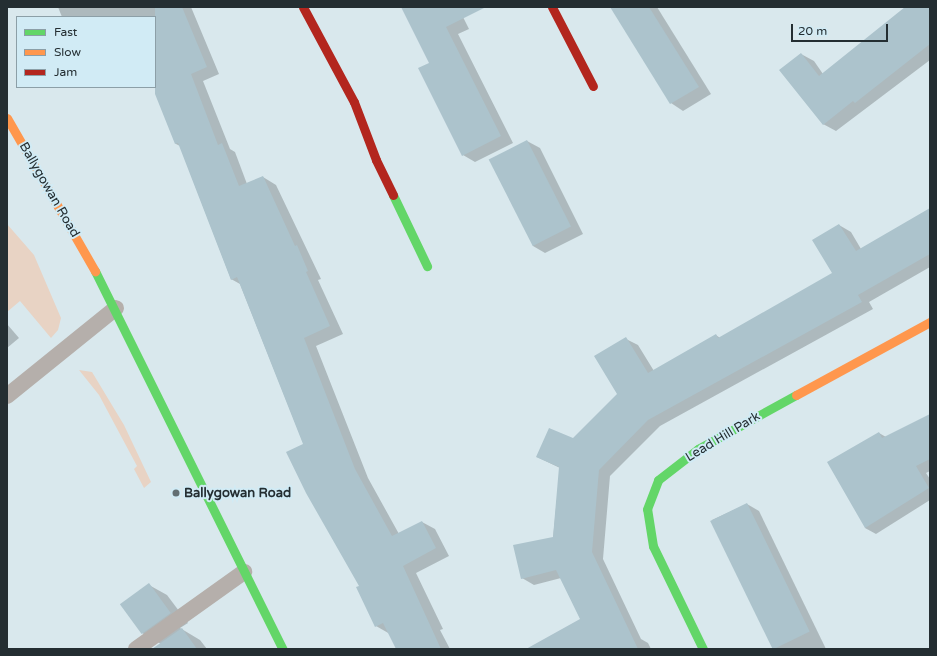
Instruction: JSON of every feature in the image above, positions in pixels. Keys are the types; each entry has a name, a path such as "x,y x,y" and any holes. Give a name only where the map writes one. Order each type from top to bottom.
{"street":[{"path":"303,7 354,102 376,160 427,266"},
{"path":"552,7 593,86"},
{"name":"Ballygowan Road","path":"9,124 116,308 283,649"},
{"name":"Lead Hill Park","path":"703,649 653,546 647,509 658,480 698,449 930,322"}],"lane":[{"path":"7,396 116,308"},
{"path":"136,649 244,572"}],"shaded area":[{"path":"7,224 34,255 61,318 58,330 51,338 20,301 7,312"},
{"path":"79,370 92,372 124,425 151,482 144,488 134,469 137,466 99,395"}],"building":[{"path":"155,7 182,7 207,67 191,74 218,145 222,143 239,186 263,176 295,246 297,245 308,271 306,272 330,326 304,338 355,469 392,536 422,521 436,548 403,566 441,649 396,649 383,623 375,627 356,587 359,586 306,493 286,452 303,444 237,277 231,280 178,143 175,144 155,94"},
{"path":"401,7 486,7 446,27 501,136 462,156 418,68 429,63"},
{"path":"610,7 649,7 699,87 670,104"},
{"path":"905,7 930,7 930,44 855,103 853,101 823,125 779,70 801,53 819,76"},
{"path":"527,140 571,226 533,246 489,160"},
{"path":"930,208 930,254 858,295 862,302 648,420 599,470 592,552 638,649 526,649 580,619 556,570 521,579 513,545 553,537 559,467 536,457 549,428 573,438 617,394 594,356 626,337 648,373 716,334 718,338 832,273 812,240 839,224 856,251"},
{"path":"930,414 930,459 916,466 929,488 865,528 827,462 879,432 882,438"},
{"path":"747,503 810,632 773,649 710,521"},
{"path":"149,583 171,613 142,634 120,604"},
{"path":"182,628 197,649 152,649"}],"traffic: fast":[{"path":"393,195 427,266"},
{"path":"95,271 283,649"},
{"path":"703,649 653,546 647,509 658,480 698,449 796,395"}],"traffic: slow":[{"path":"7,118 95,271"},
{"path":"796,395 930,322"}],"traffic: jam":[{"path":"303,7 354,102 376,160 393,195"},
{"path":"552,7 593,86"}],"place":[{"name":"Ballygowan Road","path":"176,493"}]}
